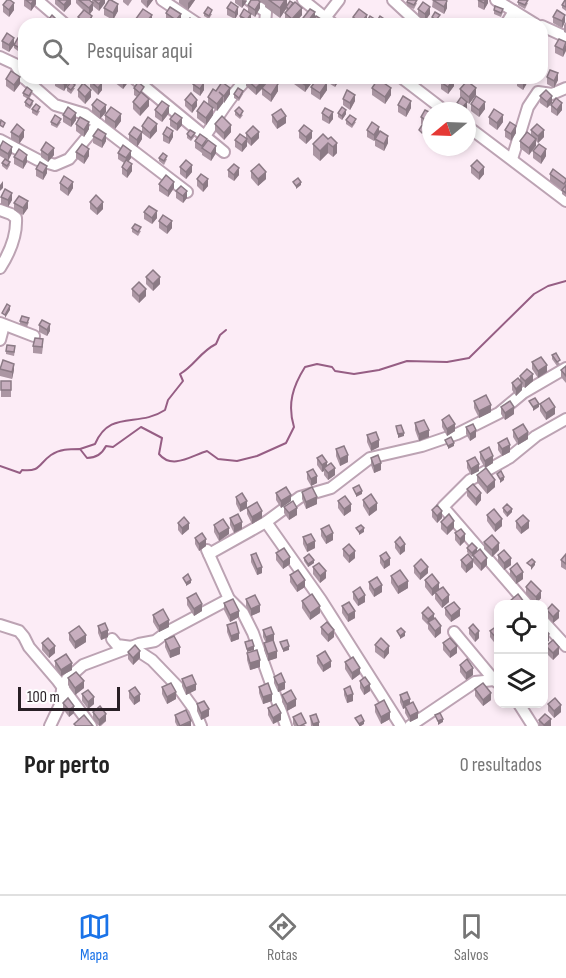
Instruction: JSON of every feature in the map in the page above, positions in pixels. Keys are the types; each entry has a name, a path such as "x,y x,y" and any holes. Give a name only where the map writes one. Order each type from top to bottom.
{"street":[{"path":"37,0 58,18"},
{"path":"162,0 189,18"},
{"path":"249,0 266,12 266,18"},
{"path":"303,0 325,18"},
{"path":"330,18 339,0"},
{"path":"393,0 412,18"},
{"path":"496,0 525,18"},
{"path":"510,18 514,11"},
{"path":"548,29 566,37"},
{"path":"0,57 15,64 18,69"},
{"path":"31,84 55,105 84,114 187,192"},
{"path":"141,84 224,152"},
{"path":"205,136 242,84"},
{"path":"410,84 433,102"},
{"path":"512,159 528,107 538,92 552,94 566,88"},
{"path":"0,140 38,160 56,165 69,159 98,124"},
{"path":"476,133 566,201"},
{"path":"0,210 16,218 7,257 0,268"},
{"path":"0,340 2,324 34,336"},
{"path":"286,726 253,633 243,613 229,599 208,552 266,522 300,497 331,488 370,458 422,446 457,434 498,413 523,393 566,368"},
{"path":"524,600 443,507 470,480 509,458 536,436 566,419"},
{"path":"266,522 321,600 401,726"},
{"path":"50,726 60,705 67,678 83,665 155,641 167,632 229,599"},
{"path":"0,625 19,631 91,726"},
{"path":"548,629 559,644"},
{"path":"454,632 494,679"},
{"path":"111,639 117,645 132,647 152,660 178,687 194,709 201,726"},
{"path":"410,726 475,682 494,681"},
{"path":"521,708 533,726"}],"building":[{"path":"7,0 14,3 9,10 3,5"},
{"path":"58,0 68,0 64,5"},
{"path":"79,0 89,0 93,3 89,8"},
{"path":"109,0 118,4 113,13 104,8"},
{"path":"251,0 260,2 255,10 248,5"},
{"path":"269,0 285,0 280,8"},
{"path":"417,0 414,5 407,2"},
{"path":"433,0 446,0 447,1 444,7"},
{"path":"528,0 525,5 518,2"},
{"path":"290,1 293,3 289,9 286,7"},
{"path":"231,2 238,7 235,13 227,8"},
{"path":"295,2 302,8 293,18 285,13"},
{"path":"423,2 430,7 425,14 418,9"},
{"path":"495,6 503,9 501,13 494,10"},
{"path":"170,7 181,14 178,18 173,18 166,13"},
{"path":"208,7 212,10 209,16 204,13"},
{"path":"143,9 152,15 150,18 136,18"},
{"path":"244,9 251,14 248,18 240,16"},
{"path":"310,9 315,12 310,18 303,18"},
{"path":"359,9 367,15 365,18 353,17"},
{"path":"84,10 92,16 91,18 78,17"},
{"path":"557,10 565,15 562,21 553,17"},
{"path":"435,12 440,15 438,18 432,17"},
{"path":"7,33 14,38 9,45 2,41"},
{"path":"559,39 566,42 563,50 555,46"},
{"path":"550,70 558,73 554,81 548,78"},
{"path":"11,71 18,76 14,85 6,79"},
{"path":"69,84 75,85 71,90 67,87"},
{"path":"84,84 91,90 85,97 78,90"},
{"path":"137,84 144,87 140,93 134,88"},
{"path":"193,84 203,84 200,89"},
{"path":"221,84 230,88 224,96 219,92 223,96 217,104 208,97 213,89 216,91"},
{"path":"265,84 278,84 271,95 262,88"},
{"path":"313,84 326,84 320,93 311,87"},
{"path":"375,84 385,84 391,88 385,97 372,88"},
{"path":"464,84 471,84 476,88 469,97 460,89"},
{"path":"27,87 32,91 29,96 23,93"},
{"path":"238,88 243,91 239,98 234,94"},
{"path":"347,90 355,95 350,103 343,99"},
{"path":"546,90 552,96 547,102 540,96"},
{"path":"141,92 149,99 140,109 133,102"},
{"path":"191,93 197,100 192,106 185,100"},
{"path":"403,96 411,101 406,110 398,105"},
{"path":"476,96 485,102 479,110 476,108 476,102 472,102"},
{"path":"461,97 467,102 458,102"},
{"path":"28,98 33,101 30,106 25,102"},
{"path":"556,98 562,103 557,110 551,105"},
{"path":"97,99 106,105 100,112 92,105"},
{"path":"162,101 169,106 162,116 155,110"},
{"path":"204,101 213,108 206,118 197,111"},
{"path":"36,104 40,107 37,112 32,109"},
{"path":"68,107 76,113 71,120 63,115"},
{"path":"111,107 121,114 115,122 105,115"},
{"path":"239,107 243,111 240,116 235,111"},
{"path":"342,107 346,110 342,116 338,113"},
{"path":"325,108 333,112 329,118 322,113"},
{"path":"281,109 286,116 277,122 272,115"},
{"path":"494,109 503,115 497,123 489,117"},
{"path":"175,113 182,118 177,124 170,119"},
{"path":"55,115 61,119 57,125 51,122"},
{"path":"350,115 356,119 352,125 346,120"},
{"path":"222,116 231,125 224,133 215,124"},
{"path":"80,117 89,122 84,130 76,124"},
{"path":"148,117 157,124 150,133 142,126"},
{"path":"372,122 379,127 374,135 367,130"},
{"path":"510,122 516,126 511,134 505,130"},
{"path":"17,124 24,130 19,137 11,132"},
{"path":"537,124 544,130 538,136 531,130"},
{"path":"304,125 312,131 306,137 299,131"},
{"path":"253,126 259,132 251,139 246,133"},
{"path":"134,127 142,132 137,140 129,134"},
{"path":"167,127 173,131 169,138 163,134"},
{"path":"98,129 106,134 102,141 93,136"},
{"path":"190,130 195,133 191,138 187,134"},
{"path":"380,131 388,136 384,144 375,139"},
{"path":"527,132 536,139 529,148 520,141"},
{"path":"200,134 207,139 202,146 195,141"},
{"path":"240,134 247,139 242,145 235,140"},
{"path":"323,134 328,139 331,137 337,143 333,147 328,143 320,151 313,144"},
{"path":"208,140 216,146 211,154 202,148"},
{"path":"3,141 12,147 8,154 0,149"},
{"path":"46,142 54,148 48,155 41,150"},
{"path":"82,144 89,149 84,157 76,152"},
{"path":"539,144 546,149 541,157 533,151"},
{"path":"123,145 131,151 126,158 118,153"},
{"path":"19,149 27,155 23,162 14,157"},
{"path":"163,153 167,156 164,161 159,158"},
{"path":"5,159 10,162 7,166 2,163"},
{"path":"126,160 132,164 127,171 122,167"},
{"path":"186,160 192,165 186,172 180,167"},
{"path":"477,160 484,167 479,173 471,166"},
{"path":"40,162 47,166 43,173 36,169"},
{"path":"234,164 239,168 234,175 228,170"},
{"path":"259,164 266,172 258,179 251,171"},
{"path":"553,169 566,179 564,184 550,174"},
{"path":"201,174 208,179 203,185 197,179"},
{"path":"166,175 174,182 168,191 159,184"},
{"path":"64,176 73,182 68,189 60,183"},
{"path":"298,178 301,182 296,186 293,182"},
{"path":"181,186 187,191 183,196 176,191"},
{"path":"5,189 12,193 8,200 1,197"},
{"path":"96,195 103,202 97,209 90,202"},
{"path":"19,196 28,201 23,208 14,203"},
{"path":"149,206 157,211 152,218 144,212"},
{"path":"163,215 172,221 167,227 159,221"},
{"path":"135,224 141,227 138,232 132,228"},
{"path":"153,270 160,277 153,284 146,277"},
{"path":"139,282 146,289 139,296 132,289"},
{"path":"7,304 10,306 5,315 2,313"},
{"path":"22,316 29,318 27,323 20,321"},
{"path":"42,320 50,324 47,330 39,325"},
{"path":"35,338 43,339 42,347 33,346"},
{"path":"7,345 15,346 14,352 6,351"},
{"path":"556,353 560,360 557,362 552,355"},
{"path":"541,357 547,365 538,371 532,362"},
{"path":"3,360 14,364 12,372 0,369"},
{"path":"566,366 566,376 561,370"},
{"path":"527,369 533,374 525,381 520,376"},
{"path":"518,378 522,383 516,389 512,383"},
{"path":"1,381 11,381 11,390 1,390"},
{"path":"486,395 491,405 479,411 474,401"},
{"path":"535,398 539,404 533,407 529,401"},
{"path":"549,398 555,407 546,413 540,404"},
{"path":"510,401 514,407 505,413 501,407"},
{"path":"449,415 455,424 447,429 442,420"},
{"path":"424,420 429,430 419,434 415,423"},
{"path":"473,424 476,430 470,434 466,427"},
{"path":"523,424 528,432 518,439 513,430"},
{"path":"401,425 404,433 398,434 396,426"},
{"path":"376,432 379,440 371,444 367,435"},
{"path":"451,437 454,443 448,446 445,440"},
{"path":"507,438 510,445 502,449 498,443"},
{"path":"344,446 348,455 340,459 336,449"},
{"path":"489,447 493,456 485,461 480,452"},
{"path":"322,455 327,462 322,465 317,458"},
{"path":"378,455 381,463 374,466 371,458"},
{"path":"475,457 479,464 471,469 467,461"},
{"path":"331,463 335,468 328,473 324,468"},
{"path":"486,468 495,480 487,487 477,475"},
{"path":"313,469 317,476 311,479 307,472"},
{"path":"501,471 504,477 500,479 497,474"},
{"path":"473,484 481,493 476,499 467,489"},
{"path":"359,485 362,491 356,494 353,488"},
{"path":"286,487 291,495 281,501 276,493"},
{"path":"312,487 317,497 306,502 302,492"},
{"path":"242,493 247,501 240,505 236,497"},
{"path":"371,494 377,503 369,509 363,500"},
{"path":"345,496 351,504 344,509 338,501"},
{"path":"293,501 297,508 289,513 284,507"},
{"path":"257,502 262,511 252,517 247,508"},
{"path":"507,504 512,509 507,513 503,508"},
{"path":"437,505 442,511 437,516 432,510"},
{"path":"494,509 502,519 495,525 487,515"},
{"path":"238,514 242,522 234,526 230,518"},
{"path":"449,514 454,521 447,528 441,522"},
{"path":"523,515 529,521 521,528 516,521"},
{"path":"184,517 189,523 182,528 178,523"},
{"path":"223,519 229,528 219,534 214,525"},
{"path":"329,525 333,533 326,537 321,529"},
{"path":"361,525 364,528 359,532 356,528"},
{"path":"461,529 465,534 460,539 455,533"},
{"path":"202,533 206,539 199,544 195,538"},
{"path":"311,534 315,541 307,545 303,537"},
{"path":"492,535 499,543 492,550 484,542"},
{"path":"400,537 405,544 400,548 395,542"},
{"path":"472,543 477,548 472,553 467,548"},
{"path":"349,544 355,551 349,556 343,549"},
{"path":"284,548 290,557 283,562 276,553"},
{"path":"480,549 487,558 481,564 473,555"},
{"path":"504,550 511,558 504,563 498,555"},
{"path":"386,552 390,558 384,562 380,556"},
{"path":"256,553 262,567 257,569 251,555"},
{"path":"309,554 314,560 308,564 304,558"},
{"path":"468,554 473,560 466,566 461,560"},
{"path":"566,554 566,564 561,560"},
{"path":"421,559 428,567 420,574 414,566"},
{"path":"532,559 535,562 531,566 527,563"},
{"path":"319,563 326,571 320,576 313,567"},
{"path":"517,563 523,572 516,577 510,569"},
{"path":"298,570 305,580 297,586 290,575"},
{"path":"400,570 408,581 398,587 391,576"},
{"path":"188,574 191,580 186,583 183,578"},
{"path":"432,574 439,583 432,589 425,580"},
{"path":"377,577 382,585 374,590 369,582"},
{"path":"531,581 541,591 536,597 526,587"},
{"path":"360,587 365,595 358,600 353,592"},
{"path":"443,587 449,595 442,601 435,592"},
{"path":"196,593 202,604 194,609 187,598"},
{"path":"312,594 320,606 310,613 302,601"},
{"path":"518,594 522,600 511,600"},
{"path":"255,595 260,605 251,609 246,599"},
{"path":"233,599 239,611 230,615 224,603"},
{"path":"349,602 355,611 348,615 342,606"},
{"path":"454,602 460,609 451,616 445,608"},
{"path":"552,604 559,611 553,617 548,609"},
{"path":"428,607 434,614 428,619 422,613"},
{"path":"163,609 169,620 159,626 153,615"},
{"path":"435,618 441,626 435,631 428,622"},
{"path":"236,622 239,633 231,636 227,625"},
{"path":"327,622 334,630 328,635 321,627"},
{"path":"105,623 108,630 101,633 98,626"},
{"path":"473,624 479,631 475,635 469,628"},
{"path":"79,626 86,635 75,642 69,633"},
{"path":"271,627 274,634 266,637 263,630"},
{"path":"401,628 405,632 400,636 397,631"},
{"path":"174,636 180,647 170,651 165,640"},
{"path":"48,638 55,646 49,651 42,643"},
{"path":"381,638 389,646 384,652 375,645"},
{"path":"450,638 457,646 450,652 443,643"},
{"path":"252,640 254,646 247,649 245,642"},
{"path":"273,640 277,651 268,654 264,643"},
{"path":"287,640 289,646 283,649 280,642"},
{"path":"553,640 559,647 553,653 548,648 548,644"},
{"path":"135,645 140,651 133,658 128,652"},
{"path":"257,650 260,660 250,663 247,653"},
{"path":"325,651 331,661 323,666 317,656"},
{"path":"66,654 72,663 61,670 55,661"},
{"path":"353,657 360,668 352,673 345,662"},
{"path":"467,659 473,668 466,673 460,665"},
{"path":"76,672 84,681 75,688 68,678"},
{"path":"281,673 285,682 278,685 274,677"},
{"path":"192,675 196,684 186,688 182,679"},
{"path":"365,677 370,684 364,688 360,681"},
{"path":"171,683 176,692 167,697 162,687"},
{"path":"268,683 272,694 263,697 259,687"},
{"path":"483,683 491,693 483,700 475,689"},
{"path":"350,686 353,694 347,696 344,689"},
{"path":"135,687 140,694 134,698 129,691"},
{"path":"88,690 94,697 88,702 82,694"},
{"path":"291,690 296,699 287,704 282,695"},
{"path":"407,692 410,699 403,702 400,695"},
{"path":"68,698 74,706 69,710 63,703"},
{"path":"555,698 561,705 554,711 548,704"},
{"path":"384,700 390,712 381,717 375,705"},
{"path":"204,701 209,709 201,713 197,704"},
{"path":"413,702 418,712 410,716 405,706"},
{"path":"276,704 281,713 273,718 268,708"},
{"path":"100,706 106,714 99,720 93,712"},
{"path":"186,710 191,721 180,726 175,715"},
{"path":"301,713 306,723 298,726 293,717"},
{"path":"440,713 443,719 438,721 435,715"},
{"path":"316,714 319,722 313,724 310,716"},
{"path":"545,714 551,719 544,725 539,720"},
{"path":"84,715 93,726 74,724"},
{"path":"361,715 364,721 359,724 355,718"}],"waterway":[{"path":"0,466 20,473 22,470 33,470 51,455 68,449 80,449 87,458 93,457 101,453 106,446 113,447 141,427 162,438 159,454 170,461 182,460 207,451 218,459 237,461 257,456 286,443 294,427 291,411 292,396 305,367 317,364 332,367 335,371 354,374 379,370 407,361 447,362 469,358 534,294 548,286 566,281"},
{"path":"80,449 95,444 108,426 145,418 165,410 168,400 183,381 180,374 216,344 220,335 226,330"}]}
